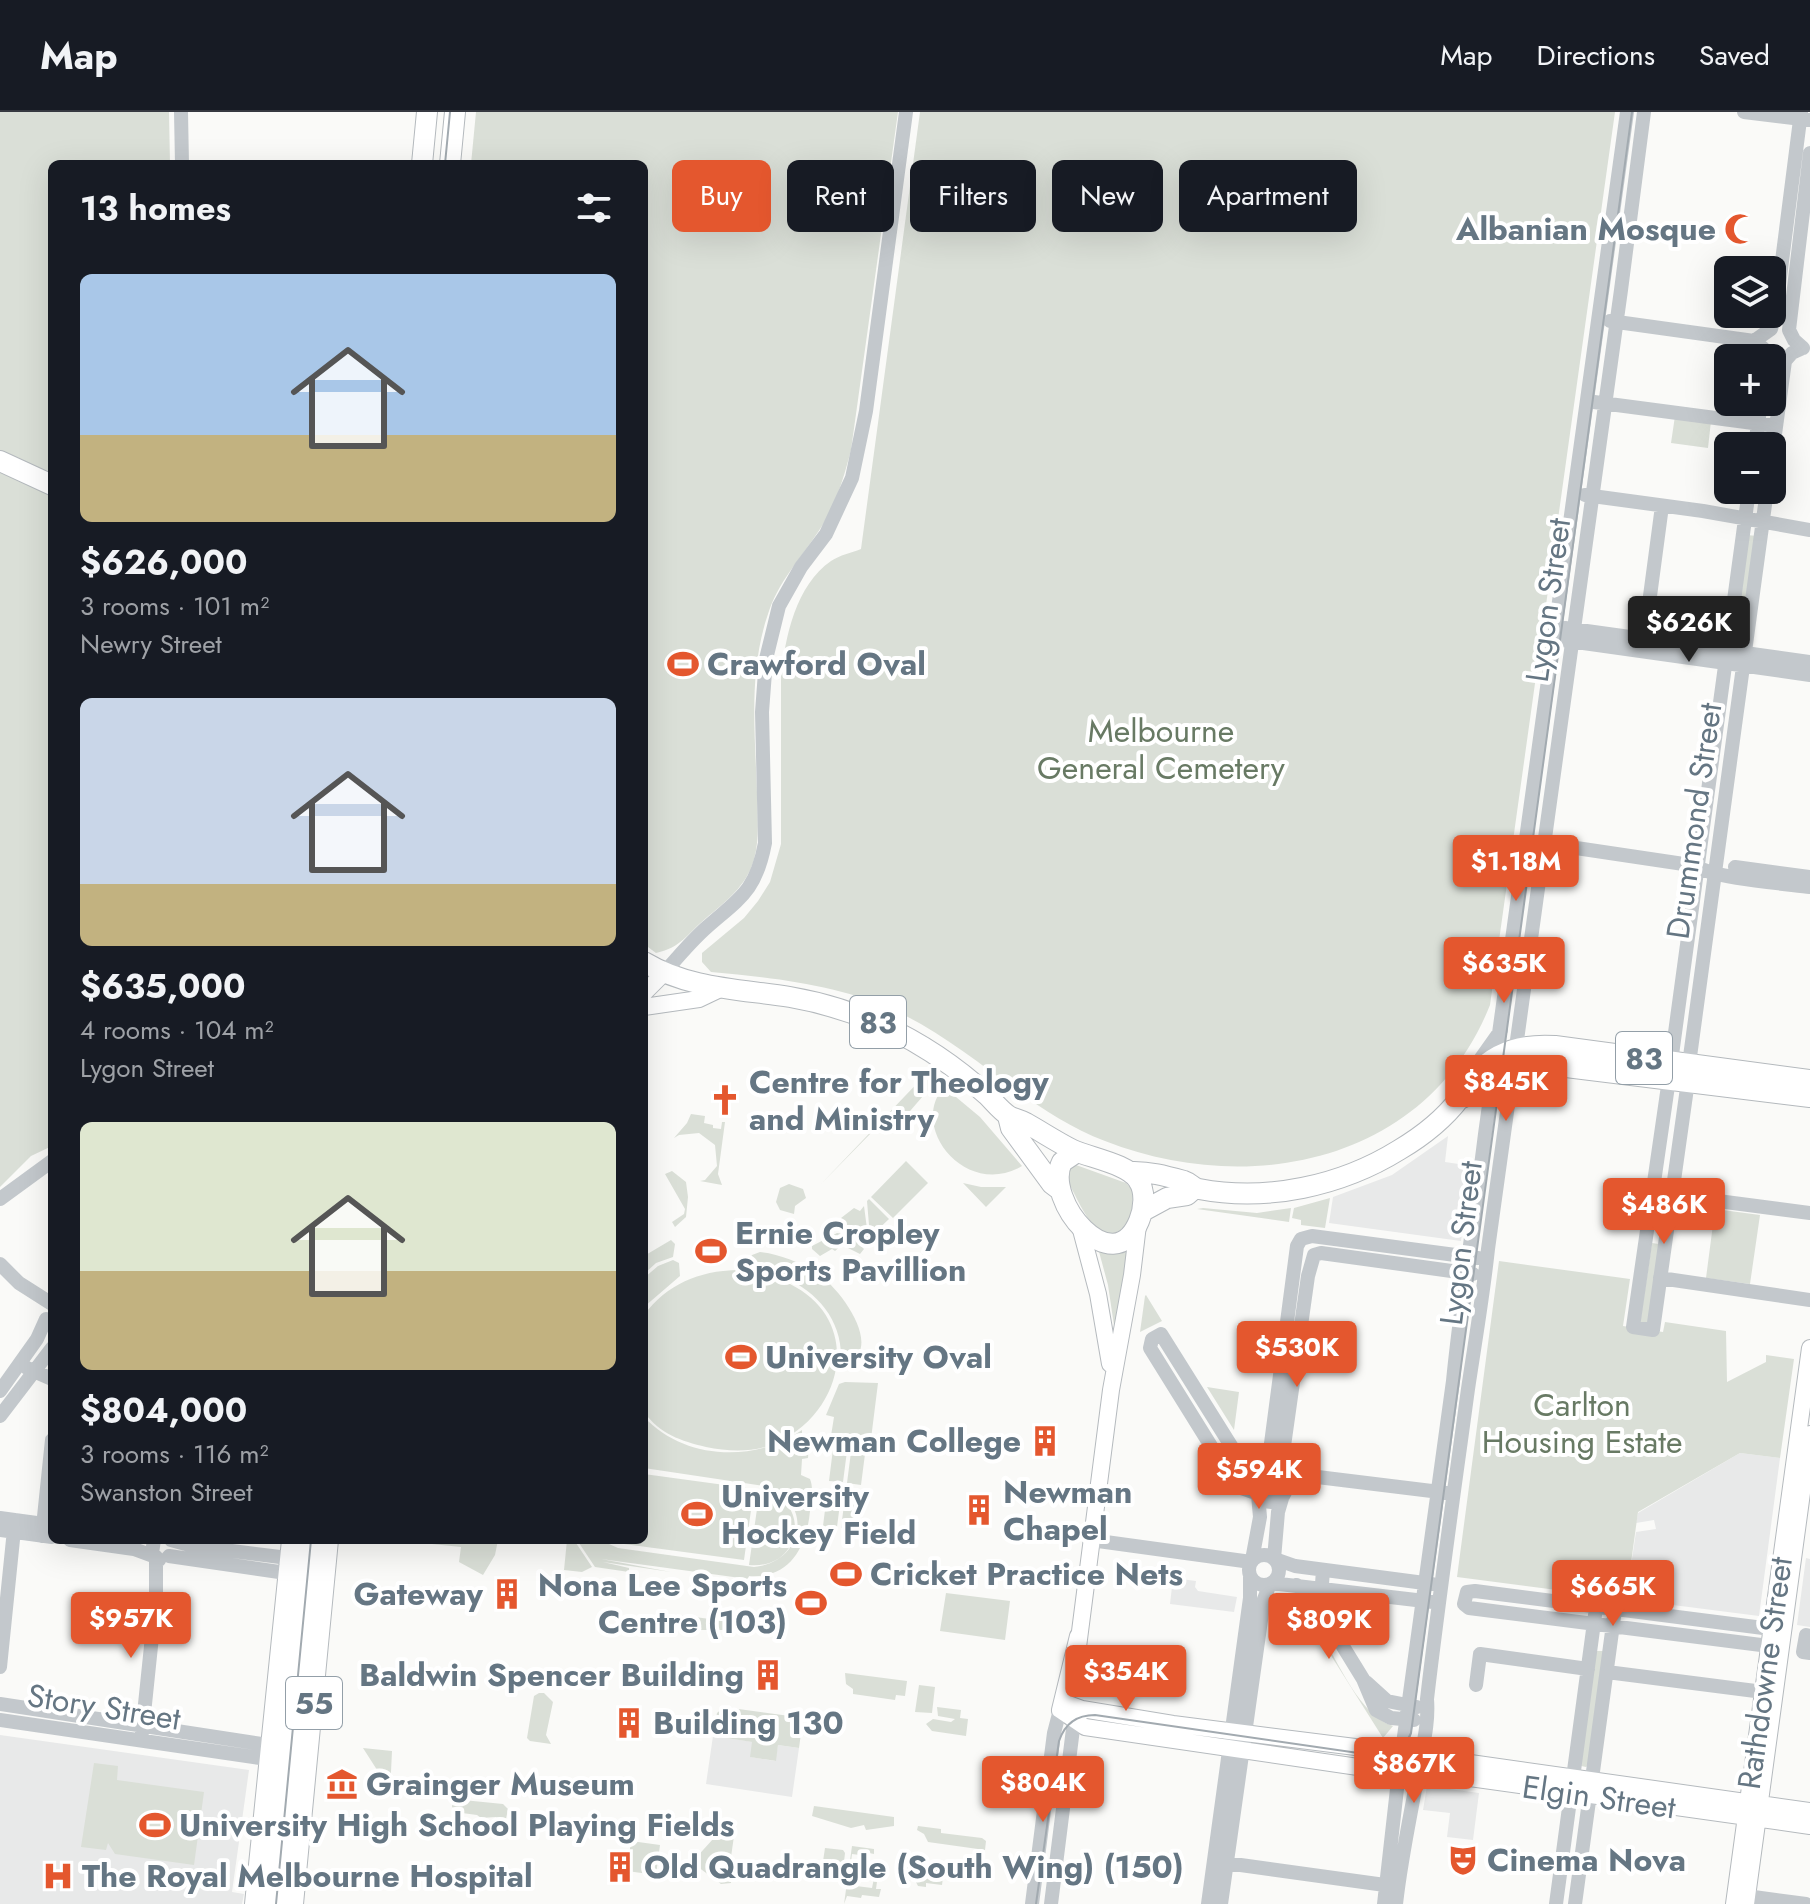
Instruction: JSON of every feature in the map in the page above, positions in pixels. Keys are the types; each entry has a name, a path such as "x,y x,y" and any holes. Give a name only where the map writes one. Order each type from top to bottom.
{"highway":[{"path":"422,160 427,112"},
{"path":"436,160 441,112"},
{"path":"450,160 455,112"},
{"path":"463,160 468,112"},
{"path":"0,461 48,483"},
{"name":"83","path":"648,964 684,980 720,989 821,1004 858,1014 892,1029 952,1066 1008,1116 1077,1152 1130,1172 1144,1171 1188,1182 1195,1188 1234,1193 1290,1190 1351,1174 1407,1145 1509,1059 1555,1046 1810,1097"},
{"name":"83","path":"1679,1071 1810,1080"},
{"name":"83","path":"1008,1116 1011,1128 1052,1184 1060,1190 1081,1230 1095,1240 1112,1243 1126,1237 1140,1218 1167,1198 1187,1195 1195,1188"},
{"path":"1060,1190 1060,1165 1077,1152"},
{"path":"1130,1172 1141,1187 1140,1218"}],"main road":[{"path":"648,989 664,973"},
{"path":"648,1006 699,999 720,989"},
{"path":"1068,1710 1079,1664 1078,1636 1111,1390 1140,1218"},
{"path":"1081,1230 1108,1343 1111,1390"},
{"name":"Rathdowne Street","path":"1740,1900 1769,1693 1796,1540 1807,1443 1810,1348"},
{"name":"Rathdowne Street","path":"1769,1693 1770,1638 1796,1540"},
{"name":"55","path":"287,1756 290,1544"},
{"name":"55","path":"281,1904 280,1842 302,1544"},
{"name":"55","path":"267,1904 280,1842 287,1756 315,1544"},
{"name":"55","path":"287,1756 329,1544"},
{"name":"Elgin Street","path":"1068,1710 1372,1769 1401,1762 1420,1764 1752,1811 1810,1826"},
{"name":"Elgin Street","path":"1752,1811 1810,1811"},
{"name":"55","path":"253,1904 280,1842"},
{"name":"55","path":"280,1842 295,1904"}],"street":[{"path":"181,112 182,160"},
{"path":"664,973 701,932 739,901 754,880 761,862 765,821 762,699 770,637 783,598 845,497 856,462 870,382 906,112"},
{"name":"Lygon Street","path":"1509,1059 1501,1029 1627,112"},
{"name":"Lygon Street","path":"1384,1904 1392,1886 1420,1764 1428,1713 1439,1603 1486,1276 1509,1059 1543,843 1644,112"},
{"path":"1744,112 1804,117 1800,219 1772,328 1754,341"},
{"path":"1807,348 1794,340 1789,330 1810,153"},
{"path":"1598,320 1758,344"},
{"path":"1775,432 1785,361 1792,353 1807,348"},
{"path":"1588,401 1776,426"},
{"path":"1757,432 1759,416"},
{"path":"1575,494 1810,530"},
{"name":"Drummond Street","path":"1747,504 1697,866 1679,1071 1672,1195 1653,1330 1633,1327 1679,1071 1715,868 1765,504"},
{"path":"1650,596 1662,506"},
{"path":"1555,633 1726,657 1810,675"},
{"path":"1744,660 1810,662"},
{"path":"1527,841 1697,866 1703,863 1810,887"},
{"path":"1762,875 1810,877"},
{"name":"Lygon Street","path":"1396,1904 1392,1886 1401,1762 1470,1257 1485,1077 1479,1061 1501,1029"},
{"path":"0,1199 48,1164"},
{"path":"1672,1195 1810,1213"},
{"path":"1294,1332 1298,1243 1304,1237 1312,1236 1356,1250 1407,1256 1435,1252 1487,1259"},
{"path":"1237,1742 1251,1566 1260,1517 1256,1487 1270,1454 1283,1405 1294,1332 1314,1255 1356,1250"},
{"path":"1432,1267 1435,1252"},
{"path":"1407,1256 1432,1267 1486,1276"},
{"path":"0,1264 7,1281 48,1313"},
{"path":"1660,1278 1810,1300"},
{"path":"0,1391 48,1319"},
{"path":"1283,1405 1284,1485 1271,1502 1234,1481 1150,1348 1152,1339 1161,1334 1245,1468 1251,1474 1262,1476 1274,1473 1284,1485"},
{"path":"0,1416 48,1356"},
{"path":"20,1363 48,1378"},
{"path":"1176,1390 1190,1381"},
{"path":"1208,1904 1220,1862 1237,1742 1264,1596 1278,1574 1275,1559 1278,1512 1285,1473 1454,1495"},
{"path":"0,1667 7,1525 47,1531"},
{"path":"1091,1540 1251,1566"},
{"path":"98,1544 161,1557 220,1556"},
{"path":"156,1544 161,1557"},
{"path":"142,1734 161,1557 168,1544"},
{"path":"182,1544 220,1556 287,1566"},
{"path":"1251,1566 1264,1554 1295,1566 1442,1586"},
{"path":"1251,1566 1259,1584 1297,1585 1439,1603"},
{"path":"1297,1585 1322,1626 1333,1619 1322,1602 1320,1588 1323,1570"},
{"path":"1471,1591 1749,1626 1770,1638 1746,1644 1469,1608 1464,1603 1466,1593 1471,1591"},
{"path":"1556,1904 1596,1607"},
{"path":"1575,1904 1616,1609"},
{"path":"1328,1622 1363,1679 1378,1712 1428,1713"},
{"path":"1746,1644 1749,1626"},
{"path":"1810,1636 1806,1635 1803,1652 1810,1653"},
{"path":"1591,1646 1610,1648"},
{"path":"1476,1685 1480,1654 1588,1669"},
{"path":"1607,1672 1769,1693"},
{"name":"Story Street","path":"0,1704 142,1734"},
{"path":"1032,1904 1054,1733 1068,1710"},
{"path":"1051,1904 1074,1740 1068,1710"},
{"name":"Story Street","path":"0,1720 142,1734 287,1756"},
{"path":"1220,1862 1392,1886"},
{"path":"1220,1862 1221,1904"},
{"path":"1740,1900 1806,1904"}],"shaded area":[{"path":"1448,1136 1445,1162 1472,1166 1461,1241 1329,1223 1333,1197 1392,1175"},
{"path":"1740,1453 1780,1458 1759,1616 1626,1599 1636,1532 1656,1529 1654,1520 1636,1523 1638,1513"},
{"path":"1806,1558 1810,1559 1810,1627 1797,1625"},
{"path":"1173,1578 1196,1581 1198,1591 1237,1597 1234,1612 1170,1604"},
{"path":"0,1735 249,1770 232,1892 244,1894 242,1904 0,1904"},
{"path":"713,1736 753,1742 751,1757 775,1761 778,1745 799,1748 792,1797 706,1784"},
{"path":"1427,1786 1479,1793 1473,1840 1447,1837 1450,1813 1423,1810"}],"green space":[{"path":"0,112 169,112 170,160 48,160 48,1148 31,1156 0,1187"},
{"path":"476,112 898,112 891,160 787,160 787,232 881,232 851,450 830,511 774,598 762,633 754,701 758,835 751,869 727,900 678,944 656,953 648,947 648,160 471,160"},
{"name":"Melbourne General Cemetery","path":"920,112 1615,112 1490,1005 1462,1058 1424,1100 1379,1132 1329,1153 1275,1164 1218,1166 1161,1158 1077,1129 927,1027 878,1003 831,989 783,980 711,972 702,962 702,953 744,918 758,901 770,882 781,844 781,677 794,613 819,571 834,559 861,549 910,186 910,232 1036,232 1036,160 914,160"},
{"path":"1675,416 1711,421 1708,448 1671,443"},
{"path":"1746,535 1758,536 1743,647 1732,645"},
{"path":"926,1074 936,1081 904,1118 875,1129 821,1184"},
{"path":"944,1087 980,1117 1022,1166 1001,1174 981,1173 963,1166 948,1154 938,1138 933,1121 935,1103"},
{"path":"691,1114 705,1116 704,1123 713,1125 713,1128 721,1129 722,1122 725,1122 718,1174 722,1185 700,1181 705,1180 717,1166 715,1145 699,1133 674,1138"},
{"path":"906,1161 928,1183 893,1218 871,1197"},
{"path":"1076,1165 1126,1183 1132,1189 1130,1216 1122,1231 1115,1235 1107,1234 1089,1219 1067,1180 1070,1168"},
{"path":"672,1171 686,1182 688,1197 686,1217 675,1227 672,1222 684,1214 685,1209 665,1174"},
{"path":"963,1183 981,1187 1006,1187 986,1207"},
{"path":"789,1184 803,1189 806,1198 795,1206 794,1214 780,1210 776,1202 780,1188"},
{"path":"1330,1198 1325,1228 1301,1225 1301,1220 1292,1218 1294,1208"},
{"path":"869,1199 889,1219 870,1237 867,1201"},
{"path":"864,1206 869,1244 866,1245 842,1224 841,1218 854,1208 860,1211"},
{"path":"1291,1208 1289,1222 1197,1209 1257,1213"},
{"path":"1715,1209 1760,1215 1750,1284 1706,1278"},
{"path":"837,1233 850,1235 864,1249 860,1254 842,1245 820,1256 812,1249 812,1246"},
{"path":"671,1240 675,1244 673,1257 656,1263 648,1270 648,1254"},
{"path":"1652,1243 1659,1244 1648,1324 1640,1323"},
{"path":"1129,1246 1116,1339 1108,1285 1098,1248"},
{"path":"760,1252 805,1266 827,1281 855,1319 861,1346 857,1357 845,1364 841,1361 841,1347 833,1322 808,1291 784,1277 748,1263 752,1255"},
{"path":"673,1260 679,1263 680,1276 648,1304 648,1275"},
{"name":"Carlton Housing Estate","path":"1499,1261 1630,1279 1623,1326 1663,1332 1665,1322 1726,1331 1727,1382 1766,1362 1766,1355 1794,1359 1780,1458 1740,1453 1638,1512 1626,1599 1457,1577"},
{"name":"University Oval","path":"723,1271 758,1272 790,1284 813,1300 828,1320 836,1342 836,1365 830,1388 818,1409 801,1428 761,1448 734,1451 697,1445 664,1431 648,1416 648,1310 663,1295 685,1281"},
{"path":"1145,1296 1162,1321 1140,1332"},
{"path":"1245,1338 1272,1341 1268,1373 1241,1370"},
{"path":"878,1383 870,1447 830,1442 834,1417 826,1415 839,1384"},
{"path":"1207,1387 1239,1392 1234,1430"},
{"path":"648,1420 679,1442 720,1452 763,1448 802,1430 802,1444 809,1444 808,1458 802,1459 801,1475 810,1479 812,1487 808,1524 800,1547 786,1566 776,1572 749,1576 748,1579 601,1559 671,1572 603,1562 629,1568 629,1572 595,1567 580,1544 609,1544 618,1548 754,1567 770,1563 783,1556 797,1533 794,1508 785,1496 771,1487 648,1469"},
{"path":"833,1449 847,1451 843,1482 829,1481"},
{"path":"851,1452 865,1454 861,1485 847,1483"},
{"name":"University Hockey Field","path":"648,1475 754,1489 744,1560 624,1544 648,1544"},
{"path":"760,1488 777,1495 788,1506 794,1519 795,1533 781,1557 767,1564 749,1565"},
{"path":"827,1494 841,1496 837,1527 823,1526"},
{"path":"845,1497 859,1499 855,1530 841,1528"},
{"path":"432,1544 497,1544 495,1555 483,1575 459,1562 461,1547"},
{"path":"567,1544 577,1544 592,1567 582,1572 564,1570"},
{"path":"946,1593 1010,1601 1005,1640 940,1631"},
{"path":"672,1614 725,1621 724,1630 666,1625 667,1616"},
{"path":"1321,1634 1361,1700 1381,1721 1393,1726 1383,1738 1318,1635"},
{"path":"1596,1651 1603,1651 1590,1764 1586,1767 1581,1766"},
{"path":"845,1673 907,1681 905,1696 896,1695 895,1700 853,1694 853,1689 846,1684"},
{"path":"919,1685 935,1687 932,1713 915,1712"},
{"path":"544,1693 553,1702 546,1735 551,1744 527,1738 534,1696"},
{"path":"724,1707 797,1717 802,1726 799,1748 778,1745 776,1761 750,1757 752,1742 713,1736 717,1713"},
{"path":"937,1707 961,1710 960,1718 968,1719 966,1736 932,1731 926,1724 933,1719 951,1722 955,1719 938,1716"},
{"path":"363,1748 392,1751 390,1793 380,1792 379,1773"},
{"path":"1017,1761 1043,1764 1040,1788 1013,1785"},
{"name":"University High School Playing Fields","path":"94,1763 118,1766 117,1780 204,1792 194,1865 115,1854 108,1843 106,1850 81,1847"},
{"path":"453,1799 503,1804 508,1809 505,1824 499,1823 496,1817 481,1818 462,1813 452,1807"},
{"path":"814,1806 894,1817 894,1826 866,1830 864,1825 851,1828 812,1816"},
{"path":"918,1826 941,1829 941,1833 982,1838 986,1841 985,1850 928,1842 924,1834 917,1830"},
{"path":"721,1835 734,1836 729,1871 732,1872 731,1883 721,1884 698,1867 694,1860 713,1839"},
{"path":"631,1841 660,1845 656,1875 627,1871"},
{"path":"852,1846 874,1849 874,1854 852,1854 848,1885 872,1888 875,1873 878,1874 876,1889 881,1889 879,1897 847,1896 844,1904"},
{"path":"825,1848 843,1850 843,1871 822,1868"},
{"path":"904,1863 944,1869 942,1885 926,1883 926,1887 918,1886 915,1880 910,1881 904,1875"}],"tram line":[{"path":"445,160 450,112"},
{"path":"1036,1904 1059,1741 1068,1725 1077,1718 1095,1715 1379,1756 1398,1749 1411,1733 1632,112"},
{"path":"276,1904 311,1544"}],"place":[{"name":"Albanian Mosque","path":"1740,229"},
{"name":"Crawford Oval","path":"683,664"},
{"name":"Centre for Theology and Ministry","path":"725,1100"},
{"name":"Ernie Cropley Sports Pavillion","path":"711,1251"},
{"name":"University Oval","path":"741,1357"},
{"name":"Newman College","path":"1045,1441"},
{"name":"Newman Chapel","path":"979,1510"},
{"name":"University Hockey Field","path":"697,1514"},
{"name":"Cricket Practice Nets","path":"846,1574"},
{"name":"Gateway","path":"507,1594"},
{"name":"Nona Lee Sports Centre (103)","path":"811,1603"},
{"name":"Baldwin Spencer Building","path":"768,1675"},
{"name":"Building 130","path":"629,1723"},
{"name":"Grainger Museum","path":"342,1784"},
{"name":"University High School Playing Fields","path":"155,1825"},
{"name":"Cinema Nova","path":"1463,1860"},
{"name":"Old Quadrangle (South Wing) (150)","path":"620,1867"},
{"name":"The Royal Melbourne Hospital","path":"58,1876"}]}
